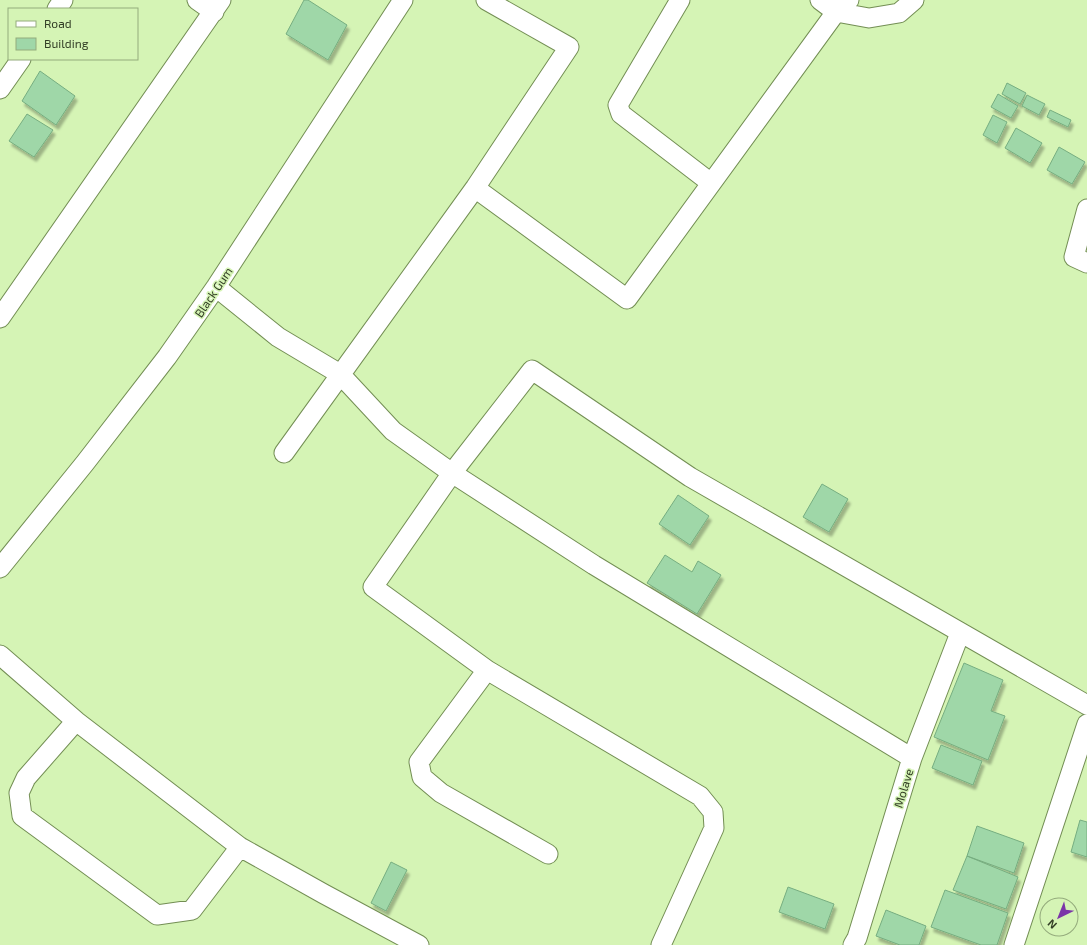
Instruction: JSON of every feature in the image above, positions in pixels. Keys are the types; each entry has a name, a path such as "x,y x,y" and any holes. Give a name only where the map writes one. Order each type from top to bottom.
{"street":[{"path":"0,318 217,6 197,0"},
{"name":"Black Gum","path":"0,568 168,358 403,0"},
{"path":"284,453 475,188 569,47 486,0"},
{"path":"680,0 618,104 621,114 711,183"},
{"path":"820,0 842,6 869,18 899,13 914,0"},
{"path":"475,188 626,299 842,6"},
{"path":"0,89 20,60"},
{"path":"1087,209 1074,257 1087,263"},
{"path":"216,287 278,337 340,374 392,431 452,474 594,566 912,758"},
{"path":"661,945 714,828 713,812 700,796 487,670 373,588 452,474 532,370 690,477 1087,705"},
{"name":"Molave","path":"853,945 857,938 912,758 960,633"},
{"path":"0,655 76,721 240,847 419,945"},
{"path":"487,670 419,762 422,777 440,793 548,854"},
{"path":"76,721 26,778 19,793 22,816 158,915 192,910 240,847"},
{"path":"1014,945 1087,724"}],"building":[{"path":"304,0 308,0 347,25 328,60 286,34"},
{"path":"40,71 75,96 56,125 22,101"},
{"path":"1007,83 1026,93 1020,104 1002,94"},
{"path":"998,94 1018,106 1011,118 991,107"},
{"path":"1027,95 1045,104 1039,115 1022,106"},
{"path":"1050,110 1071,120 1068,127 1047,117"},
{"path":"27,114 53,130 34,157 9,141"},
{"path":"993,115 1007,122 997,143 983,135"},
{"path":"1016,128 1042,143 1030,163 1005,148"},
{"path":"1059,147 1085,162 1072,184 1047,170"},
{"path":"822,484 848,499 829,532 803,517"},
{"path":"678,495 709,516 690,545 659,524"},
{"path":"665,555 692,572 698,561 721,575 697,614 647,583"},
{"path":"964,663 1003,680 991,711 1005,716 988,760 934,737"},
{"path":"941,745 982,761 973,785 932,768"},
{"path":"1080,820 1087,822 1087,857 1071,852"},
{"path":"977,826 1024,843 1014,873 967,856"},
{"path":"967,856 1018,877 1006,909 953,890"},
{"path":"391,862 407,870 386,911 371,903"},
{"path":"788,887 834,904 825,929 779,912"},
{"path":"945,890 1008,913 997,945 981,945 931,927"},
{"path":"886,910 926,926 919,945 900,945 876,936"}]}
